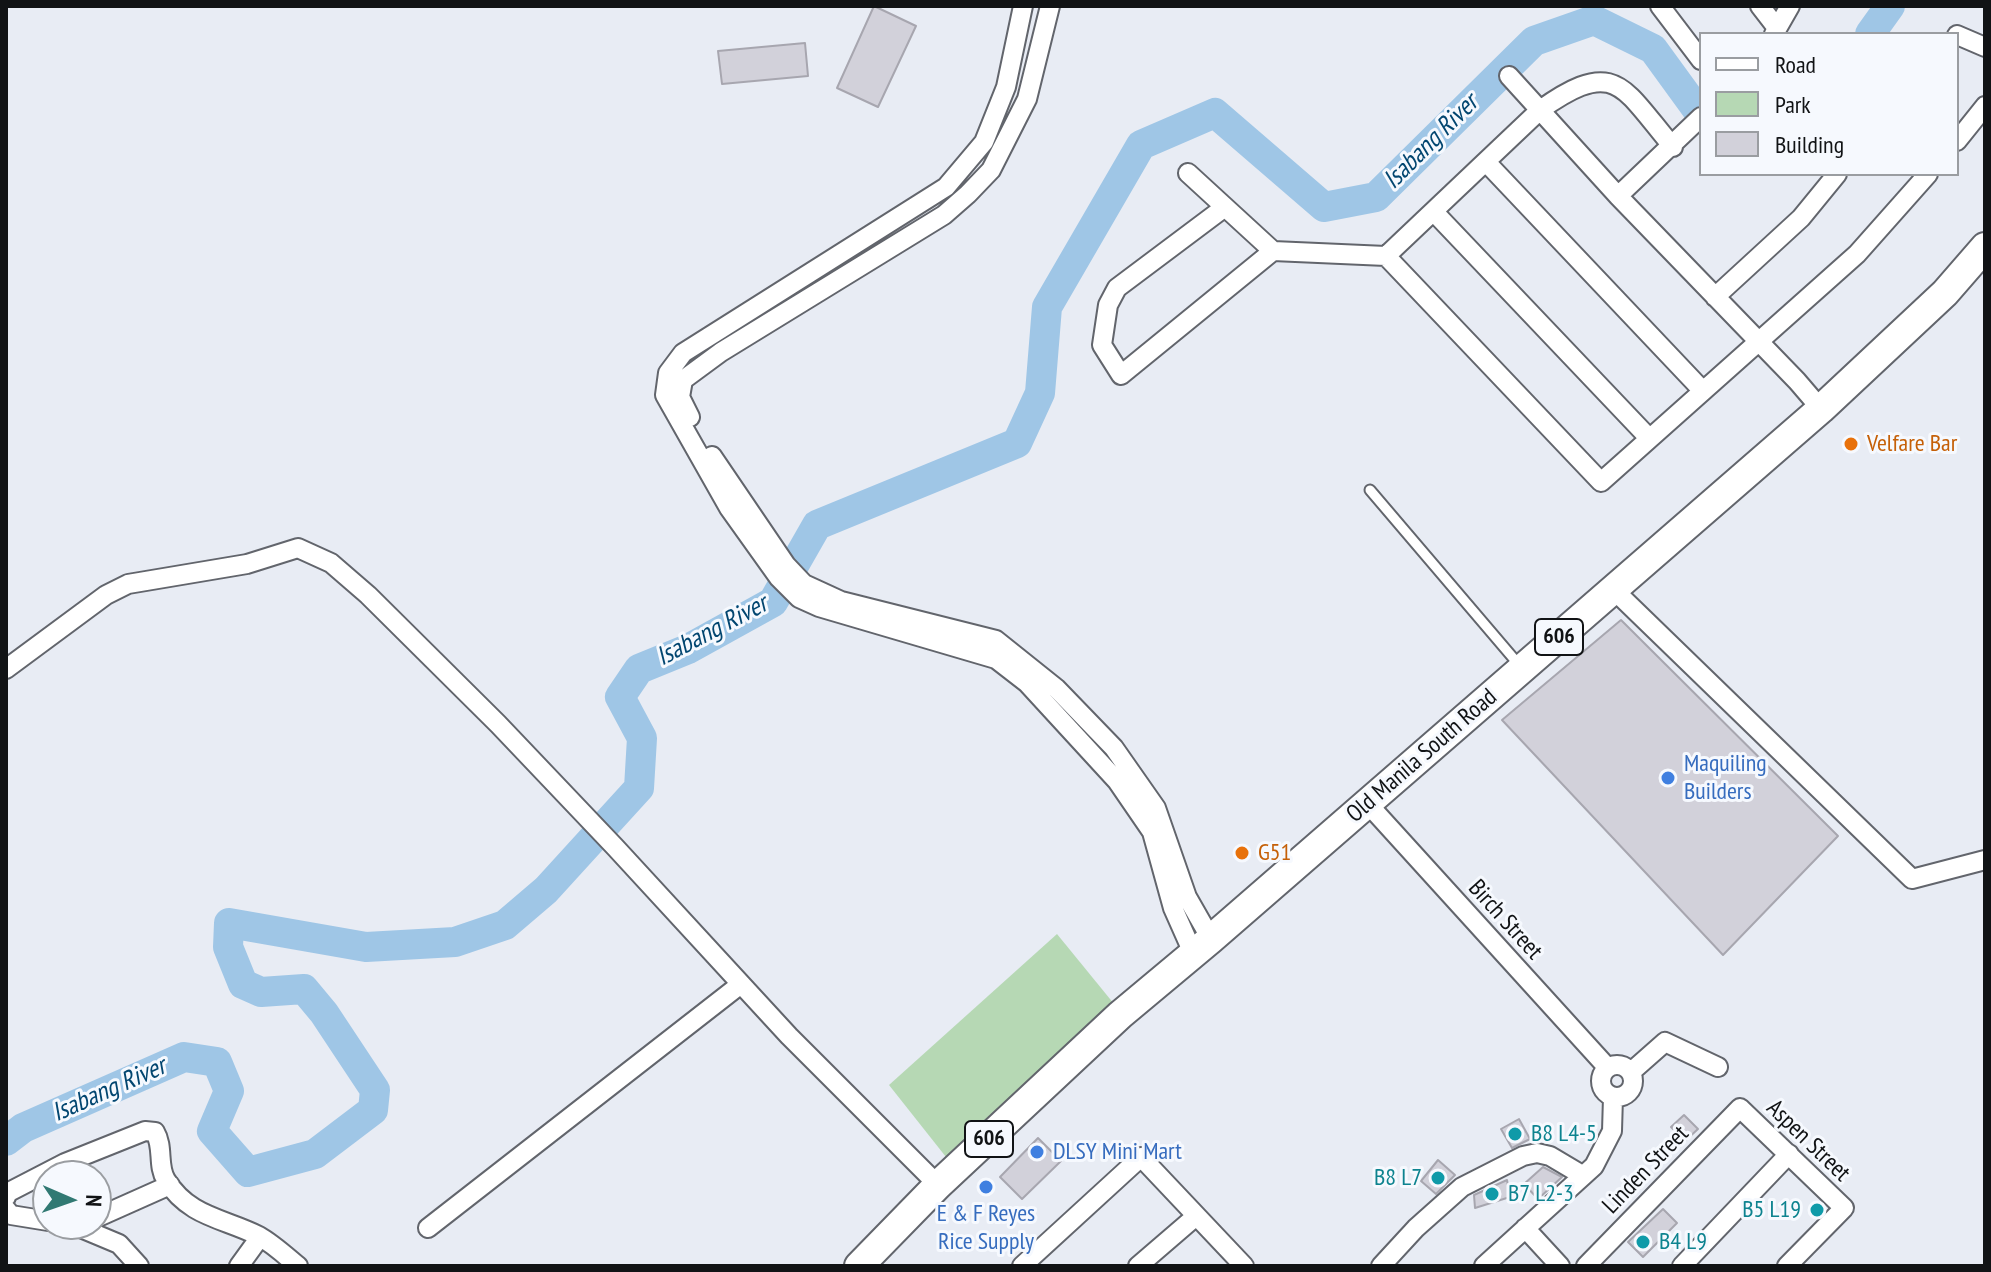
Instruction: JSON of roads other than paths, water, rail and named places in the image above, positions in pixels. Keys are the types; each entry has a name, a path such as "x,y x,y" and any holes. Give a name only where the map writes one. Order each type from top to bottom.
{"main road":[{"name":"Old Manila South Road","path":"859,1266 938,1185 1120,1015 1368,804 1821,409 1945,293 1985,247"}],"street":[{"path":"1023,6 1006,87 984,142 946,187 683,353 668,373 665,395 729,508 801,591 996,640 1056,688 1114,748 1156,808 1202,946"},
{"path":"782,572 680,397 683,380 721,352 944,215 991,170 1027,99 1050,6"},
{"path":"1660,6 1699,57"},
{"path":"1760,6 1775,31 1790,6"},
{"path":"1959,36 1985,47"},
{"path":"1013,52 1038,59"},
{"path":"1509,76 1618,196 1821,409"},
{"path":"1386,256 1540,110 1565,92 1586,83 1600,81 1614,84 1678,142"},
{"path":"1959,138 1985,106"},
{"path":"1618,196 1699,119"},
{"path":"1487,163 1703,391"},
{"path":"1188,173 1273,251 1386,256 1601,482 1857,254 1926,176"},
{"path":"1715,297 1801,218 1835,176"},
{"path":"1225,207 1117,288 1108,305 1102,345 1121,375 1273,251"},
{"path":"1434,212 1649,438"},
{"path":"826,262 834,281"},
{"path":"6,669 106,595 128,584 247,564 298,548 331,563 368,595 498,724 789,1036 938,1185"},
{"path":"1614,590 1912,879 1985,860"},
{"name":"Birch Street","path":"1368,804 1607,1067"},
{"path":"428,1228 741,984"},
{"path":"1631,1072 1665,1042 1718,1067"},
{"path":"1623,1065 1631,1072 1633,1084 1626,1095 1613,1097 1603,1089 1601,1078 1607,1067 1623,1065"},
{"path":"1484,1266 1594,1166 1612,1131 1613,1097"},
{"name":"Aspen Street","path":"1740,1108 1844,1208 1787,1266"},
{"name":"Linden Street","path":"1586,1266 1740,1108"},
{"path":"6,1194 65,1163 145,1131 155,1132 159,1139 163,1176 183,1203 260,1237 298,1266"},
{"path":"1381,1266 1416,1228 1462,1187 1523,1156 1537,1153 1550,1156 1582,1175"},
{"path":"1682,1266 1789,1154"},
{"path":"1022,1266 1141,1157 1244,1266"},
{"path":"112,1211 170,1185"},
{"path":"6,1209 11,1215 32,1218"},
{"path":"1138,1266 1195,1217"},
{"path":"1525,1228 1560,1266"},
{"path":"239,1266 260,1237"},
{"path":"110,1240 119,1244 139,1266"}],"lane":[{"path":"1370,490 1522,668"}],"waterway":[{"name":"Isabang River","path":"1871,32 1890,6"},
{"name":"Isabang River","path":"6,1141 23,1128 184,1057 217,1062 229,1091 212,1131 248,1172 315,1154 373,1110 375,1090 324,1013 304,989 261,992 243,984 228,947 229,923 366,947 455,942 505,925 546,890 639,788 642,738 620,697 639,669 688,649 773,602 817,525 1017,443 1040,393 1047,307 1141,145 1215,113 1324,207 1376,197 1534,41 1594,20 1653,49 1699,112"}],"place":[{"name":"Velfare Bar","path":"1851,444"},
{"name":"Maquiling Builders","path":"1668,778"},
{"name":"G51","path":"1242,853"},
{"name":"B8 L4-5","path":"1515,1134"},
{"name":"DLSY Mini Mart","path":"1037,1152"},
{"name":"B8 L7","path":"1438,1178"},
{"name":"E & F Reyes Rice Supply","path":"986,1187"},
{"name":"B7 L2-3","path":"1492,1194"},
{"name":"B5 L19","path":"1817,1210"},
{"name":"B4 L9","path":"1643,1242"}]}
